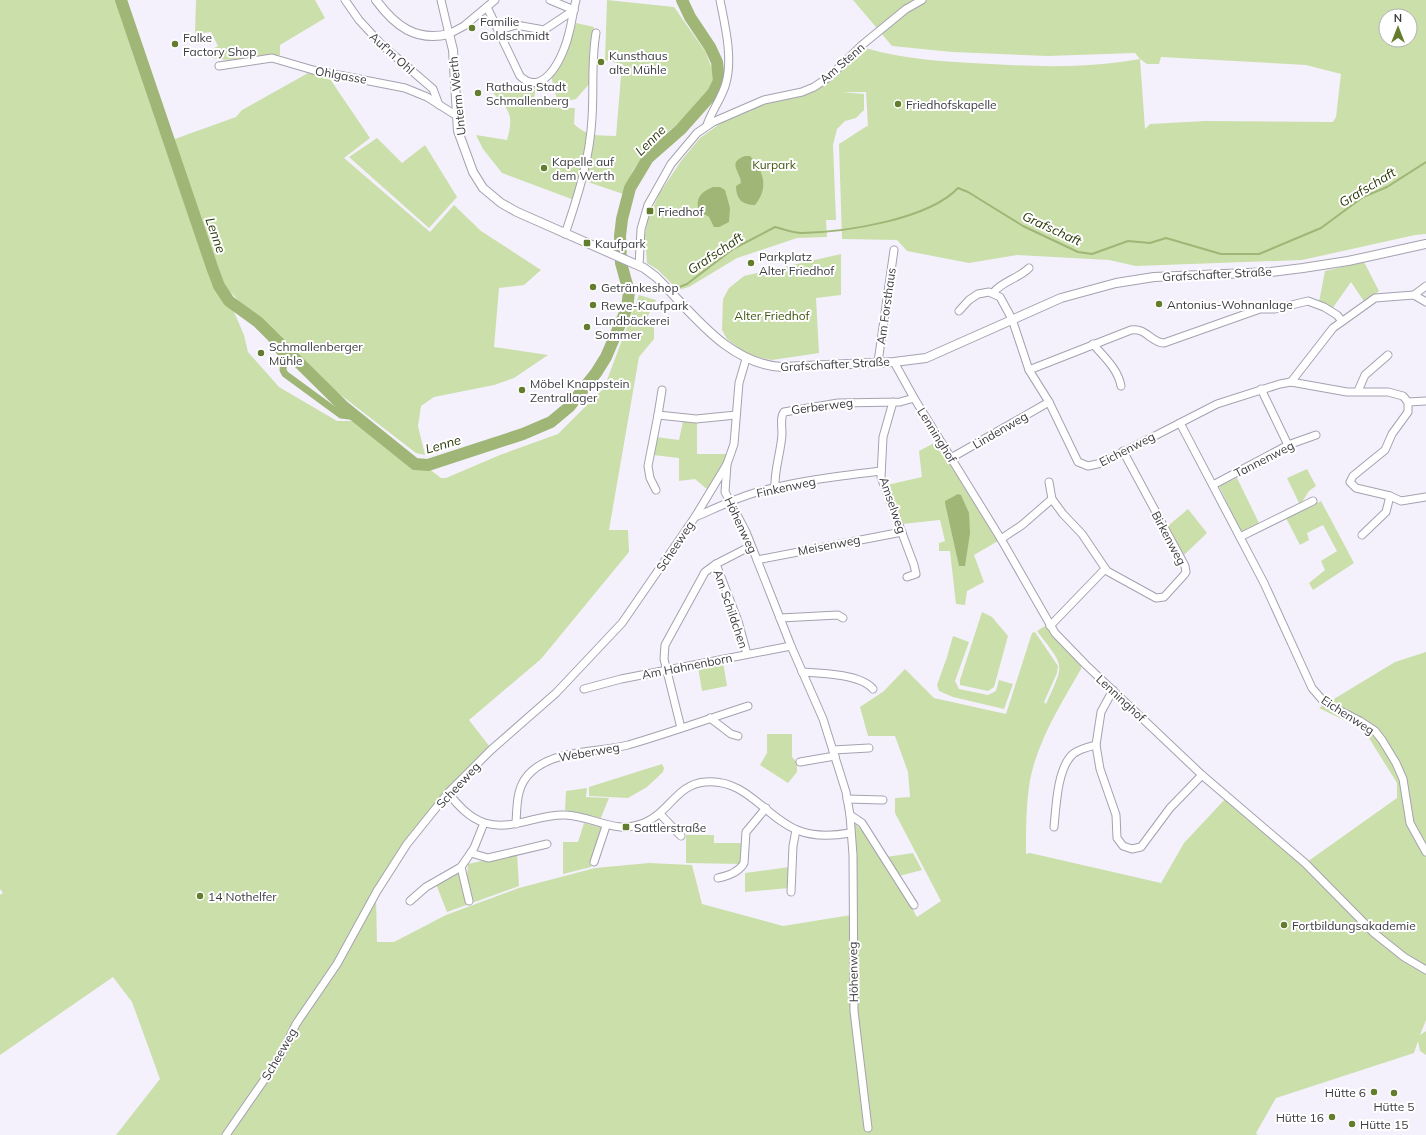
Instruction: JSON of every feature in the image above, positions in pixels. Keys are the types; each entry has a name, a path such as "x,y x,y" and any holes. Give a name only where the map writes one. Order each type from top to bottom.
{"street":[{"name":"Auf'm Ohl","path":"345,0 359,20 382,45 433,89 439,105"},
{"path":"376,0 392,19 409,31 432,37 449,34 462,27 495,0"},
{"path":"441,0 449,34"},
{"path":"550,0 574,10"},
{"path":"487,7 520,76 528,82 535,83 542,81 548,76 565,45 576,0"},
{"name":"Am Stenn","path":"707,125 723,92 728,75 727,44 720,0"},
{"name":"Am Stenn","path":"637,264 641,229 648,205 682,149 697,132 707,125 764,100 802,92 814,87 829,77 862,45 906,9 922,0"},
{"path":"498,30 516,25 544,30 574,10"},
{"path":"565,234 579,193 590,140 593,108 592,65 596,33"},
{"name":"Unterm Werth","path":"449,34 453,50 458,131 473,172 483,188 501,203 517,212 637,264"},
{"name":"Ohlgasse","path":"219,66 272,58 323,72 400,86 420,93 456,116"},
{"name":"Grafschafter Straße","path":"637,264 650,272 667,287 722,343 746,359 760,364 782,367 894,362 919,359 934,355 1061,298 1116,283 1154,278 1272,272 1348,261 1426,244"},
{"name":"Am Forsthaus","path":"878,362 894,250"},
{"path":"994,293 999,286 1018,277 1029,268"},
{"path":"1291,382 1330,332 1342,321 1376,298 1414,295 1426,286"},
{"path":"959,311 972,297 982,293 994,293 1002,300 1012,319"},
{"path":"1414,295 1426,302"},
{"path":"1029,370 1093,344 1137,329 1143,330 1157,341 1164,343 1260,309 1275,309 1304,301 1324,307 1338,315 1342,321"},
{"name":"Eichenweg","path":"1012,319 1029,370 1049,402 1070,448 1082,465 1098,465 1180,423 1264,583 1315,693 1328,705 1360,721 1374,731 1382,740 1396,763 1403,779 1410,823 1426,852"},
{"path":"1093,344 1118,374 1122,386"},
{"path":"1358,391 1365,375 1388,355"},
{"name":"Höhenweg","path":"746,359 739,383 734,444 727,464 725,488 757,560 790,646 823,719 847,799 850,815 850,832 853,855 854,1011 868,1128"},
{"name":"Lenninghof","path":"894,362 914,398 1001,539 1050,626 1061,640 1202,775 1305,863 1374,933 1404,957 1426,970"},
{"path":"1180,423 1217,404 1261,389 1291,382 1343,392 1393,392 1403,396 1408,402 1408,412 1392,434 1385,450 1350,480 1351,484 1356,488 1390,496 1404,502 1426,497"},
{"path":"1261,389 1288,445"},
{"path":"656,490 650,478 648,466 662,390"},
{"name":"Gerberweg","path":"775,488 775,479 782,437 782,415 784,412 838,402 893,402 914,398"},
{"path":"1408,402 1426,401"},
{"name":"Amselweg","path":"893,402 883,437 881,471 882,481 902,532 916,574 907,577"},
{"name":"Lindenweg","path":"951,458 1049,402"},
{"path":"658,414 696,419 736,414"},
{"name":"Tannenweg","path":"1213,485 1288,445 1316,435"},
{"name":"Birkenweg","path":"1105,569 1159,599 1164,597 1186,572 1184,563 1123,451"},
{"name":"Scheeweg","path":"226,1135 280,1057 296,1024 337,964 377,891 407,844 448,793 491,750 556,693 612,634 635,605 695,517 727,464"},
{"name":"Finkenweg","path":"695,517 730,501 775,488 827,478 881,471"},
{"path":"1048,482 1052,499 1063,514 1082,534 1105,569 1050,626"},
{"path":"1362,535 1386,512 1390,496"},
{"path":"1001,539 1022,525 1052,499"},
{"path":"1240,537 1313,501"},
{"name":"Meisenweg","path":"757,560 902,532"},
{"path":"680,728 663,656 665,645 701,576 716,564 751,546"},
{"name":"Am Schildchen","path":"716,564 738,621 747,654"},
{"path":"780,618 838,615 843,618"},
{"name":"Am Hahnenborn","path":"584,689 621,679 790,646"},
{"path":"802,672 843,676 867,683 873,689"},
{"path":"1113,690 1101,712 1096,745 1100,769 1116,816 1117,838 1120,842 1127,848 1132,849 1141,847 1170,808 1202,775"},
{"name":"Weberweg","path":"516,824 517,795 531,772 545,762 556,757 601,751 628,745 748,706"},
{"path":"710,718 731,734 738,736"},
{"path":"1054,827 1060,783 1067,762 1077,751 1096,745"},
{"path":"800,762 834,753 868,748"},
{"path":"448,793 472,817 484,823 502,826 563,815 574,816 606,826 633,826 645,823 660,814 681,791 691,785 704,782 722,783 748,794 796,830 821,835 850,832"},
{"path":"847,799 883,800"},
{"path":"718,878 730,875 742,866 744,863 746,832 766,808"},
{"path":"660,814 681,836"},
{"path":"850,815 862,823 914,905"},
{"path":"410,901 426,886 461,867 472,853 484,823"},
{"path":"594,862 606,826"},
{"path":"791,892 793,846 796,830"},
{"path":"472,853 488,858 547,844"},
{"path":"461,867 469,901"}],"green space":[{"path":"0,0 126,0 148,75 172,140 236,117 242,110 310,72 330,79 370,138 344,158 430,232 454,205 481,231 541,270 524,285 499,288 494,347 548,355 514,378 494,385 434,397 421,406 418,426 425,455 416,453 294,359 221,282 244,335 248,352 279,387 337,421 367,421 441,478 446,478 500,455 558,434 604,388 639,295 656,300 645,322 654,328 654,339 639,357 609,530 628,530 629,552 541,659 469,720 490,747 446,791 376,896 377,942 394,942 446,915 519,888 595,868 649,863 692,865 702,904 783,926 851,915 855,823 881,852 917,917 941,901 895,813 895,798 910,797 908,772 895,736 868,736 860,707 884,691 905,669 934,698 1006,714 1032,633 1035,632 1058,666 1057,673 1044,702 1046,704 1059,672 1057,659 1037,631 1048,624 1081,664 1081,669 1044,737 1034,765 1030,780 1028,799 1026,854 1030,853 1161,883 1184,843 1227,797 1307,862 1397,798 1397,783 1364,730 1319,708 1395,662 1426,652 1426,1020 1420,1035 1426,1031 1426,1055 1420,1051 1418,1041 1414,1053 1276,1098 1256,1133 1258,1135 116,1135 160,1079 132,1002 113,977 0,1055 0,895 3,893 0,889"},
{"path":"196,0 315,0 325,18 280,45 280,55 221,60 203,54 218,46 211,32 195,34"},
{"path":"607,0 674,7 705,51 714,74 714,79 699,107 651,145 633,170 623,194 582,180 574,200 502,173 483,149 476,135 507,140 510,125 509,114 507,109 493,93 521,86 536,85 533,107 575,108 574,124 579,128 589,133 598,135 616,136 622,64 605,60"},
{"name":"Kurpark","path":"853,0 1426,0 1426,234 1415,235 1302,260 1136,266 1109,260 1017,255 969,263 907,251 897,240 842,239 839,144 867,126 868,127 866,92 842,92 864,94 864,110 856,118 845,121 837,129 833,145 836,220 826,220 827,237 797,238 737,258 689,287 678,290 658,270 647,263 645,235 647,222 659,194 681,161 700,138 728,118 770,101 825,82 865,48 928,60 1009,65 1084,65 1140,59 1135,53 1048,56 952,52 892,46","holes":["1161,57 1306,65 1341,74 1336,117 1333,122 1205,121 1150,124 1145,129 1140,59 1147,64 1159,64"]},
{"path":"576,23 594,27 589,54 590,83 576,99 558,103 551,76 566,51"},
{"path":"377,138 402,163 425,145 457,197 429,228 349,157"},
{"name":"Alter Friedhof","path":"841,254 841,295 816,298 819,353 772,360 751,356 727,339 722,330 723,299 729,288 744,276"},
{"path":"1364,262 1379,291 1365,303 1351,282 1332,309 1319,302 1325,271"},
{"path":"683,421 697,422 697,454 726,454 726,461 708,490 695,479 679,481 679,458 653,455 656,437 679,440"},
{"path":"936,442 998,541 974,555 984,582 967,591 965,605 956,604 950,551 939,551 939,543 945,541 940,520 902,524 887,485 922,477 919,451","holes":["952,527 965,566 959,566"]},
{"path":"1307,469 1316,486 1309,491 1300,505 1287,478"},
{"path":"1237,478 1259,523 1241,532 1219,486"},
{"path":"1321,501 1354,563 1313,590 1309,583 1325,570 1321,561 1337,551 1323,525 1307,533 1309,540 1300,545 1286,518"},
{"path":"1188,509 1207,533 1184,555 1168,526"},
{"path":"982,612 992,617 1008,636 994,687 988,691 960,685 960,680"},
{"path":"953,636 969,642 955,681 959,689 988,695 996,691 999,680 1013,684 1004,709 953,697 939,691 937,685"},
{"path":"723,662 727,686 702,691 698,667"},
{"path":"767,734 792,734 792,757 797,762 797,772 788,783 760,765 767,753"},
{"path":"662,764 664,768 663,772 647,787 628,798 589,796 589,787"},
{"path":"587,788 586,797 609,798 600,820 565,810 566,791"},
{"path":"584,823 602,828 591,867 563,874 563,842 578,842"},
{"path":"686,835 714,835 714,843 742,843 742,864 686,863"},
{"path":"517,853 519,886 447,912 436,884 458,873 467,876 468,864"},
{"path":"913,853 922,870 899,876 886,857"},
{"path":"790,867 789,888 745,892 745,873"}],"shaded area":[{"path":"745,156 750,156 755,162 759,168 763,180 762,192 755,205 750,205 743,202 739,198 736,191 736,186 741,183 735,165 739,159"},
{"path":"713,187 720,187 725,190 730,208 729,222 719,227 714,227 709,217 699,211 698,206 702,193"},
{"path":"958,494 961,495 969,513 970,533 965,566 959,566 945,503 945,501"}],"waterway":[{"name":"Lenne","path":"121,0 219,286 229,301 258,322 344,407 415,464 428,465 523,434 551,422 569,407 596,373 606,357 627,308 629,292 621,263 620,236 622,219 630,188 648,158 681,129 713,93 719,81 717,62 710,47 690,17 682,0"},
{"name":"Grafschaft","path":"677,288 687,284 733,249 775,227 802,233 862,227 907,216 927,208 944,199 958,188 968,192 1023,226 1078,252 1092,254 1128,241 1150,243 1166,238 1221,254 1259,254 1321,228 1363,197 1387,187 1426,162"},
{"name":"Grafschaft","path":"629,292 636,289"},
{"path":"271,336 273,344 284,357 283,370 285,374 341,415 357,417"}],"place":[{"name":"Familie Goldschmidt","path":"472,28"},
{"name":"Falke Factory Shop","path":"175,44"},
{"name":"Kunsthaus alte Mühle","path":"601,62"},
{"name":"Rathaus Stadt Schmallenberg","path":"478,93"},
{"name":"Friedhofskapelle","path":"898,104"},
{"name":"Kapelle auf dem Werth","path":"544,168"},
{"name":"Friedhof","path":"650,211"},
{"name":"Kaufpark","path":"587,243"},
{"name":"Parkplatz Alter Friedhof","path":"751,263"},
{"name":"Getränkeshop","path":"593,287"},
{"name":"Antonius-Wohnanlage","path":"1159,304"},
{"name":"Rewe-Kaufpark","path":"593,305"},
{"name":"Landbäckerei Sommer","path":"587,327"},
{"name":"Schmallenberger Mühle","path":"261,353"},
{"name":"Möbel Knappstein Zentrallager","path":"522,390"},
{"name":"Sattlerstraße","path":"626,827"},
{"name":"14 Nothelfer","path":"200,896"},
{"name":"Fortbildungsakademie","path":"1284,925"},
{"name":"Hütte 6","path":"1374,1092"},
{"name":"Hütte 5","path":"1394,1093"},
{"name":"Hütte 16","path":"1332,1117"},
{"name":"Hütte 15","path":"1352,1124"}]}
